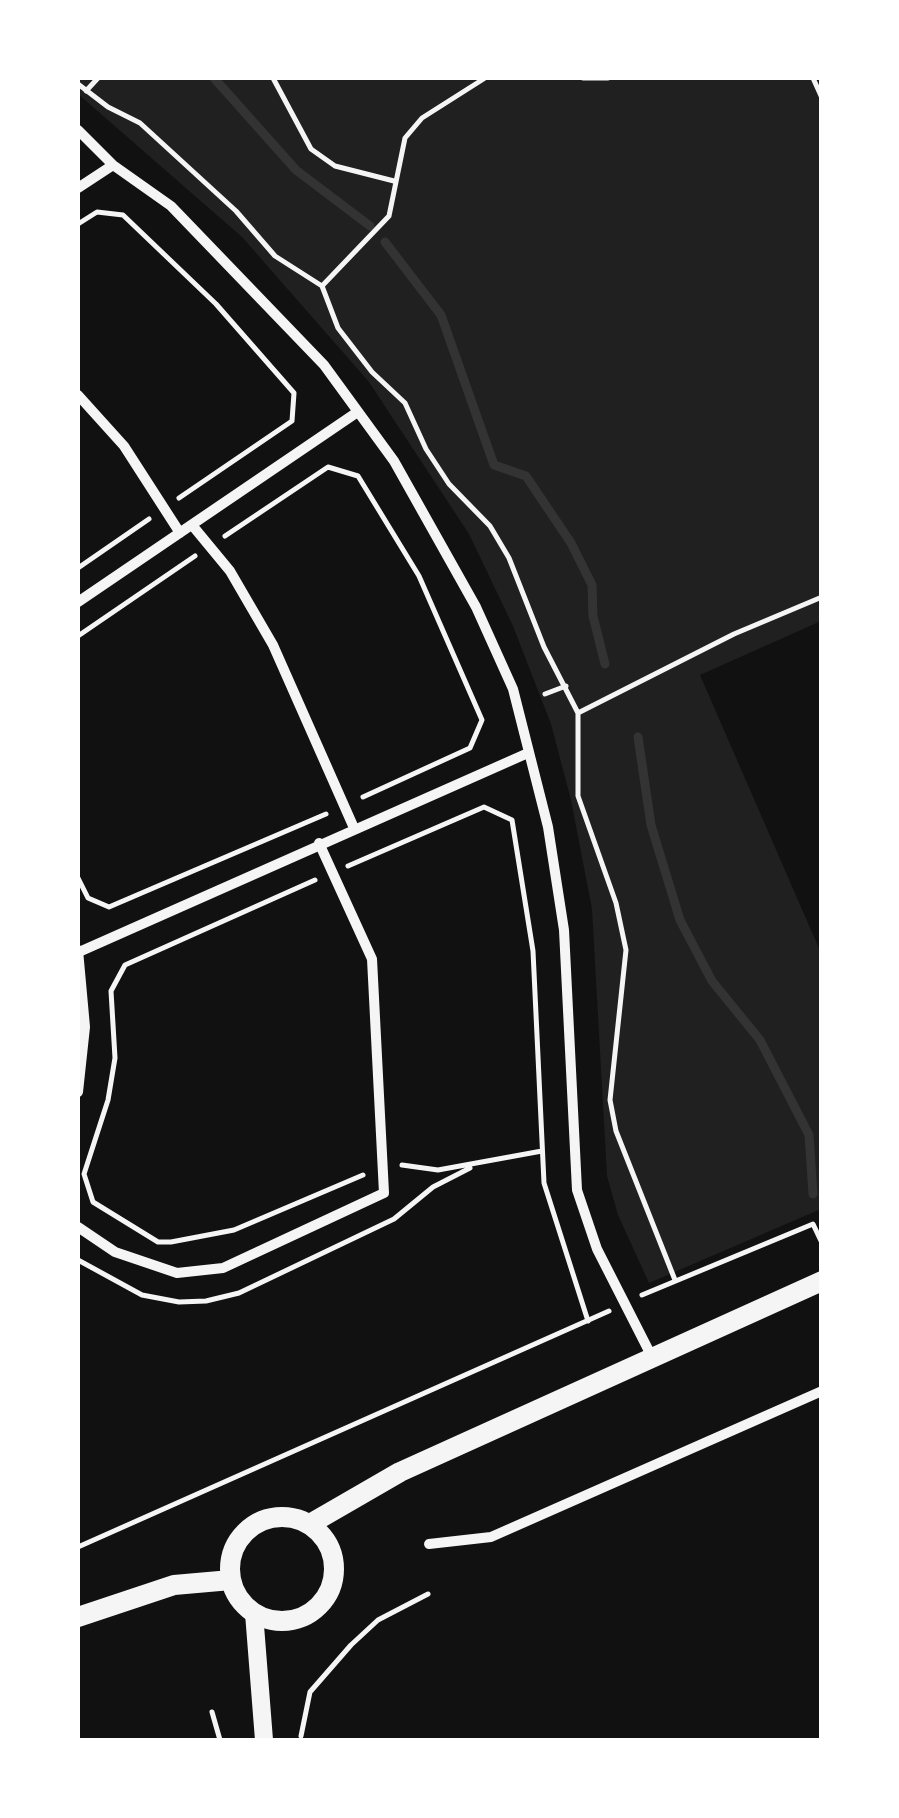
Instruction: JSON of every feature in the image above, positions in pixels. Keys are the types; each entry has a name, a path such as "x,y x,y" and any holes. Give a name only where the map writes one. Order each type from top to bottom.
{"main road":[{"path":"310,1524 400,1472 822,1281"},
{"path":"276,1516 310,1524 332,1552 331,1588 307,1616 271,1620 254,1613 239,1599 231,1580 235,1546 245,1532 276,1516"},
{"path":"78,1617 174,1585 231,1580"}],"street":[{"path":"78,130 113,164 172,206 324,365 394,460 476,607 513,689 548,827 564,930 577,1190 597,1249 652,1357"},
{"path":"78,188 113,164"},
{"path":"78,395 124,446 180,533"},
{"path":"78,602 356,413"},
{"path":"192,525 230,571 274,645 354,828"},
{"path":"78,1092 86,1027 78,951 528,753"},
{"path":"78,1227 114,1252 162,1268 177,1272 223,1268 384,1194 372,960 319,844"},
{"path":"430,1544 490,1537 822,1391"},
{"path":"254,1613 264,1740"}],"path":[{"path":"86,91 98,78"},
{"path":"273,78 311,149 335,166 395,182"},
{"path":"322,286 389,216 405,138 422,118 486,78"},
{"path":"583,78 608,78"},
{"path":"813,78 822,98"},
{"path":"78,224 97,212 123,215 216,304 294,394 292,421 78,568"},
{"path":"78,878 88,898 109,908 470,748 482,720 443,624 396,534 358,476 324,470"},
{"path":"578,714 734,634 822,597"},
{"path":"545,694 566,686"},
{"path":"542,1151 438,1170 383,1166 234,1230 158,1242 93,1202 84,1174 108,1100 115,1058 111,991 126,965 484,807 512,820 533,952 542,1151 550,1208 588,1321"},
{"path":"654,1289 813,1224 822,1244"},
{"path":"78,1547 601,1315"},
{"path":"301,1736 310,1692 351,1645 378,1620 428,1594"},
{"path":"212,1712 220,1740"}],"shaded area":[{"path":"78,78 821,78 821,621 700,675 821,953 821,1209 649,1283 618,1215 607,1176 592,909 571,800 551,724 513,626 469,534 369,382 242,237 78,94"}],"waterway":[{"path":"214,78 296,170 370,226"},
{"path":"385,242 441,315 494,465 526,476 571,543 592,585 593,616 605,664"},
{"path":"638,737 651,825 680,920 712,981 760,1040 809,1135 813,1194"}]}
